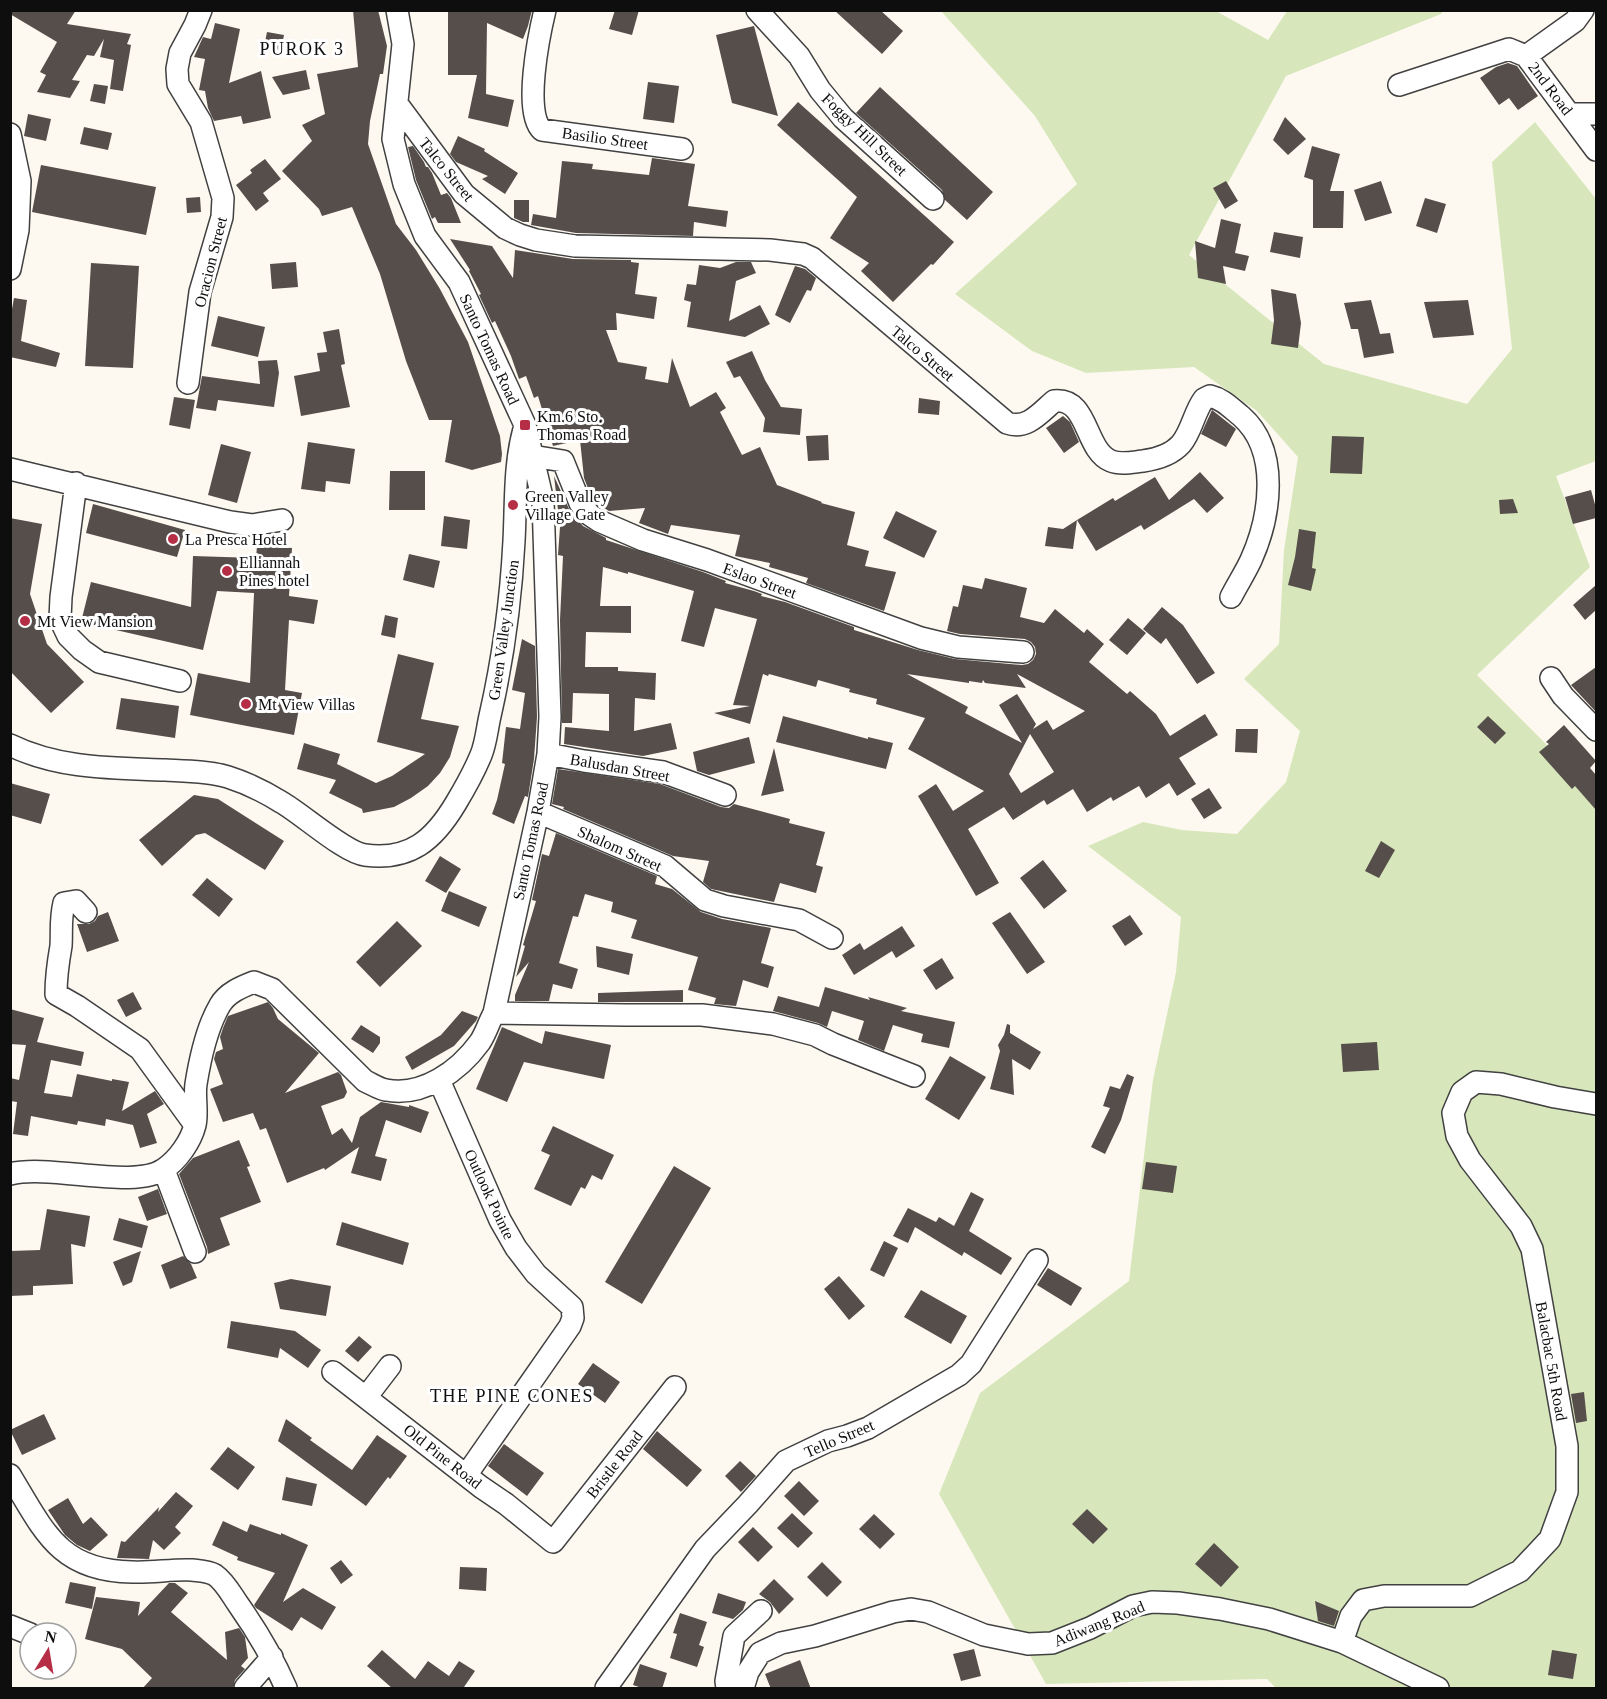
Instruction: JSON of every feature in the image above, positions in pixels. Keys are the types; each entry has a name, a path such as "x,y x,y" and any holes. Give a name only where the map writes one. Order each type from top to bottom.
{"street":[{"name":"Oracion Street","path":"188,383 201,292 222,217 223,198 201,122 177,84 180,53 201,10"},
{"name":"Santo Tomas Road","path":"164,1170 185,1147 195,1125 196,1085 206,1044 220,1003 237,989 254,982 272,989 366,1081 384,1090 403,1092 422,1088 439,1080 460,1063 480,1041 494,1012 538,812 548,754 550,717 543,501 525,425 459,282 425,236 404,184 393,139 403,44 397,10"},
{"name":"Basilio Street","path":"545,10 539,37 534,85 534,116 538,126 542,130 682,148"},
{"name":"Foggy Hill Street","path":"757,10 800,56 820,90 843,118 933,199"},
{"name":"2nd Road","path":"1583,10 1575,21 1526,56 1596,150"},
{"path":"1399,85 1509,49 1526,56"},
{"name":"Talco Street","path":"398,105 464,194 505,228 536,240 575,246 770,250 802,254 812,258 1007,423 1026,424 1054,401 1067,401 1072,404 1083,420 1097,451 1109,460 1128,463 1158,459 1173,451 1185,439 1204,399 1210,396 1225,402 1248,422 1255,432 1263,452 1268,483 1260,535 1251,560 1231,597"},
{"path":"1571,114 1596,114"},
{"path":"10,134 20,180 18,230 10,269"},
{"name":"Green Valley Junction","path":"10,745 28,754 79,766 182,771 225,776 282,802 361,855 389,857 414,849 432,835 446,819 472,776 482,753 499,678 513,564 517,459 525,425"},
{"name":"Eslao Street","path":"532,456 563,461 580,503 590,515 643,540 707,560 921,638 958,647 1023,652"},
{"path":"10,469 76,483 230,522 252,525 282,520"},
{"path":"76,483 61,597 60,619 68,636 99,663 180,681"},
{"path":"1551,678 1563,696 1596,730"},
{"name":"Balusdan Street","path":"548,754 663,772 725,795"},
{"name":"Shalom Street","path":"538,812 665,866 705,900 724,906 799,920 832,938"},
{"path":"86,912 76,901 64,903 60,919 61,944 56,971 56,994 140,1049 195,1125"},
{"path":"494,1012 626,1016 702,1015 773,1023 814,1035 914,1076"},
{"name":"Outlook Pointe","path":"439,1080 496,1210 516,1248 536,1274 572,1307 573,1318 570,1326 467,1474"},
{"name":"Balacbac 5th Road","path":"1342,1642 1351,1616 1363,1600 1384,1596 1470,1596 1520,1571 1550,1539 1567,1491 1567,1446 1532,1249 1521,1226 1470,1160 1457,1136 1453,1113 1462,1092 1476,1082 1501,1084 1596,1104"},
{"path":"10,1174 42,1170 136,1178 164,1170 195,1252"},
{"name":"Tello Street","path":"606,1689 705,1549 786,1461 828,1441 867,1428 959,1375 971,1364 1037,1260"},
{"path":"366,1396 390,1366"},
{"name":"Old Pine Road","path":"333,1372 552,1542"},
{"name":"Bristle Road","path":"552,1542 675,1387"},
{"path":"10,1475 49,1536 76,1561 94,1568 119,1572 192,1570 204,1571 215,1576 224,1583 272,1657 286,1689"},
{"name":"Adiwang Road","path":"743,1689 748,1672 760,1653 781,1643 815,1636 911,1608 928,1612 984,1635 1028,1644 1052,1643 1090,1628 1133,1606 1152,1602 1220,1609 1269,1619 1342,1642 1438,1689"},
{"path":"727,1689 726,1681 734,1636 761,1611"},
{"path":"245,1689 272,1657"}],"green space":[{"path":"941,11 1216,11 1268,40 1287,11 1443,11 1441,14 1286,76 1189,255 1324,364 1467,404 1512,349 1492,162 1535,122 1596,199 1596,461 1556,476 1590,567 1477,675 1596,794 1596,1688 1276,1688 1267,1679 1046,1684 939,1494 980,1393 1129,1281 1153,1080 1176,972 1181,917 1088,846 1143,822 1182,830 1237,834 1286,782 1300,731 1244,679 1279,644 1284,550 1298,457 1257,411 1194,367 1086,373 1032,351 955,294 1077,184 1035,116"}],"building":[{"path":"10,10 76,10 67,24 131,34 127,44 131,45 123,91 110,89 114,60 100,57 104,39 94,56 87,55 72,80 80,81 70,98 37,92 46,75 40,72 57,42 10,14"},
{"path":"353,10 378,10 387,46 383,74 380,74 370,121 368,144 396,224 416,250 440,289 468,342 500,436 501,462 472,470 445,462 452,420 429,420 406,361 380,274 352,207 322,216 319,209 282,171 312,141 302,125 325,114 317,74 358,67"},
{"path":"448,10 532,10 523,39 487,23 486,94 514,100 508,127 468,118 477,75 448,75"},
{"path":"615,10 639,10 632,35 609,29"},
{"path":"834,10 880,10 903,31 882,54"},
{"path":"215,23 240,29 229,83 261,71 271,118 243,124 241,116 214,121 208,108 205,91 199,90 205,59 194,57 203,37 211,39"},
{"path":"754,26 778,116 732,103 716,35"},
{"path":"267,32 284,35 281,50 264,47"},
{"path":"1508,63 1517,66 1538,96 1518,110 1509,98 1499,105 1480,78 1496,67"},
{"path":"306,70 310,89 283,95 272,77"},
{"path":"648,82 679,86 674,123 643,119"},
{"path":"94,84 108,86 105,104 90,101"},
{"path":"880,87 993,192 967,220 945,200 942,190 856,113"},
{"path":"798,102 954,242 893,302 861,271 869,263 830,238 857,197 777,125"},
{"path":"28,114 51,119 46,141 24,136"},
{"path":"1285,117 1306,139 1288,155 1273,140"},
{"path":"84,127 112,133 108,150 80,144"},
{"path":"458,136 485,149 484,151 518,173 505,194 482,179 488,176 456,162 450,154"},
{"path":"413,146 432,173 441,195 447,193 451,198 461,223 438,223 435,217 432,219 416,180 408,147"},
{"path":"1312,146 1340,154 1330,191 1344,191 1343,228 1313,228 1313,180 1304,177"},
{"path":"652,158 695,164 688,206 728,211 726,227 694,222 693,236 576,233 531,225 533,214 556,218 562,161 593,164 592,169 649,175"},
{"path":"265,159 281,179 263,193 269,201 256,211 236,185 252,173 250,170"},
{"path":"41,165 156,187 146,235 32,212"},
{"path":"1226,181 1238,201 1225,209 1213,188"},
{"path":"1381,181 1392,213 1365,221 1354,190"},
{"path":"200,197 201,212 187,213 186,198"},
{"path":"1425,198 1446,204 1437,233 1416,226"},
{"path":"514,200 529,200 529,222 514,218"},
{"path":"1221,219 1241,224 1235,253 1249,256 1245,271 1223,266 1226,284 1198,278 1195,241 1215,248"},
{"path":"1274,232 1303,237 1300,258 1270,252"},
{"path":"450,239 492,246 513,278 515,250 573,259 631,260 631,262 639,263 635,294 657,297 654,319 616,313 617,330 606,330 618,362 647,367 645,379 668,383 672,358 690,407 716,392 726,408 720,412 742,455 760,447 777,485 821,503 855,512 847,545 869,551 865,566 896,572 884,611 806,583 808,578 769,567 770,563 735,556 740,535 671,525 668,534 639,523 645,508 609,511 599,505 591,496 584,478 580,440 553,446 538,396 534,398 526,376 519,379 511,356 495,321 492,323 470,270"},
{"path":"296,262 298,287 272,289 270,264"},
{"path":"736,262 751,262 756,273 736,281 729,321 760,305 770,324 745,337 687,327 691,302 684,300 687,284 696,285 699,265 720,268"},
{"path":"91,263 139,266 133,368 85,366"},
{"path":"795,266 805,269 816,278 811,291 807,290 790,323 775,315"},
{"path":"1271,289 1296,294 1301,323 1298,348 1271,344 1274,320"},
{"path":"14,298 27,300 21,341 60,353 56,367 10,357 10,320"},
{"path":"1371,300 1380,334 1390,333 1394,353 1364,358 1358,329 1351,329 1344,303"},
{"path":"1468,300 1474,335 1433,338 1424,302"},
{"path":"218,316 265,327 258,357 211,346"},
{"path":"339,329 345,364 341,365 350,407 301,416 294,376 320,371 317,353 327,352 323,332"},
{"path":"752,351 781,407 802,409 800,435 763,432 765,418 740,376 734,378 726,362"},
{"path":"277,360 279,373 274,407 218,400 216,411 196,408 202,376 260,384 258,361"},
{"path":"174,397 195,400 190,429 169,425"},
{"path":"919,398 940,401 939,415 918,413"},
{"path":"1212,410 1236,429 1226,447 1201,434"},
{"path":"1063,416 1070,422 1079,442 1064,453 1046,428"},
{"path":"828,435 829,460 808,461 806,436"},
{"path":"1332,436 1364,437 1362,474 1330,473"},
{"path":"308,442 355,449 350,484 326,481 325,492 301,489"},
{"path":"221,444 251,452 237,503 208,495"},
{"path":"390,471 425,471 425,510 389,510"},
{"path":"1200,472 1224,498 1207,513 1194,499 1144,530 1141,525 1096,551 1077,520 1113,498 1115,501 1155,477 1169,500"},
{"path":"554,476 570,511 583,526 606,540 703,572 726,581 725,583 854,627 854,630 955,659 1022,665 1033,660 1036,654 1035,647 1025,639 947,631 953,606 958,607 963,585 982,589 985,578 1027,588 1020,617 1044,623 1055,609 1084,633 1087,629 1104,644 1089,662 1127,694 1130,691 1156,714 1170,736 1205,714 1218,735 1179,758 1196,784 1177,796 1169,783 1146,798 1139,786 1113,801 1111,797 1087,812 1073,789 1047,805 1044,800 1013,820 1004,807 968,829 999,883 976,896 918,796 936,784 953,811 984,791 908,749 925,718 876,704 877,699 849,692 850,689 818,680 816,687 769,674 768,676 763,674 750,724 714,713 750,706 733,705 757,619 715,608 704,647 681,641 694,591 603,567 600,606 631,606 631,633 586,632 585,667 618,667 618,671 656,673 655,700 635,698 634,731 671,723 677,749 643,756 564,744 565,727 609,731 609,694 573,693 572,723 562,723 560,620 563,556 558,555 560,527","holes":["907,674 969,683 969,681 982,683 983,680 985,683 1026,688 1017,674 1085,711 1053,730 1047,720 1033,729 1036,724 1017,694 999,705 1022,743 965,713 968,707","1030,734 1054,772 1021,793 1009,774"]},
{"path":"1591,490 1596,518 1573,524 1565,497"},
{"path":"1513,499 1518,513 1500,514 1499,500"},
{"path":"93,504 185,530 177,557 86,533"},
{"path":"896,511 937,531 924,558 883,538"},
{"path":"444,516 470,520 467,549 441,546"},
{"path":"10,518 42,524 30,594 47,644 84,682 51,713 10,671"},
{"path":"1077,520 1073,549 1045,546 1048,527 1063,529"},
{"path":"1299,529 1316,532 1312,568 1316,569 1311,591 1288,585"},
{"path":"257,546 292,548 289,596 318,600 314,624 289,620 285,690 302,693 294,735 190,715 198,673 250,683 254,593 217,591 203,650 81,622 91,582 191,607 193,556 256,558"},
{"path":"409,554 440,561 434,588 403,580"},
{"path":"1596,585 1596,610 1585,620 1573,605"},
{"path":"1162,607 1183,625 1215,673 1197,684 1166,638 1161,644 1143,629"},
{"path":"385,615 398,618 395,638 381,635"},
{"path":"1128,618 1146,633 1127,655 1109,640"},
{"path":"522,639 535,646 537,717 528,797 525,796 514,824 492,814 505,764 502,763 506,727 520,729 525,693 512,690"},
{"path":"398,654 434,663 421,719 459,726 450,757 428,786 394,807 363,813 362,809 329,793 336,780 297,769 304,743 340,754 337,764 376,783 392,776 425,754 377,742"},
{"path":"1596,667 1596,712 1571,685"},
{"path":"121,698 179,706 175,738 116,729"},
{"path":"783,716 868,739 868,737 893,743 886,769 776,742"},
{"path":"1488,716 1506,733 1495,744 1477,727"},
{"path":"1564,725 1596,761 1590,768 1596,775 1596,810 1575,786 1572,789 1539,752 1549,744 1546,742"},
{"path":"1236,729 1258,729 1257,753 1235,752"},
{"path":"749,737 755,763 709,775 697,771 693,752"},
{"path":"774,748 784,791 761,796"},
{"path":"558,769 660,784 721,807 729,808 734,804 790,819 789,823 825,832 816,865 823,867 816,893 780,883 774,902 711,889 703,882 709,861 673,856 563,809 564,807 552,804"},
{"path":"10,783 50,794 41,824 10,815"},
{"path":"1209,788 1222,808 1204,819 1191,799"},
{"path":"194,795 218,799 284,841 265,870 205,833 196,835 162,866 139,840"},
{"path":"556,833 657,876 655,884 672,889 701,912 722,919 771,928 761,963 774,967 768,988 743,980 736,1006 714,1004 716,998 688,990 698,957 631,938 637,920 611,912 613,902 585,894 578,917 573,916 559,963 578,969 572,989 553,984 549,1001 515,1001 515,995 529,962 516,977 536,901 532,900 542,854 549,856"},
{"path":"1381,841 1395,850 1379,878 1365,871"},
{"path":"440,856 461,869 446,893 425,881"},
{"path":"1043,860 1067,891 1044,909 1020,878"},
{"path":"207,878 233,899 219,917 192,895"},
{"path":"449,891 487,907 479,927 441,911"},
{"path":"108,912 119,941 87,952 77,924 89,924 98,916"},
{"path":"1010,912 1045,962 1027,974 992,923"},
{"path":"1130,915 1143,934 1125,946 1112,926"},
{"path":"397,921 422,946 380,987 356,962"},
{"path":"902,926 915,946 896,958 892,951 854,975 842,955 860,943 864,950"},
{"path":"596,946 633,954 629,975 597,967"},
{"path":"942,958 954,978 936,990 923,970"},
{"path":"825,987 907,1008 901,1011 955,1022 949,1048 921,1042 923,1034 893,1025 884,1051 858,1040 864,1021 832,1011 827,1027 773,1011 778,996 819,1007"},
{"path":"683,990 683,1002 598,1002 598,993"},
{"path":"133,992 142,1009 126,1017 117,1000"},
{"path":"268,1002 278,1019 319,1053 285,1093 338,1072 341,1075 347,1092 344,1098 321,1106 332,1135 342,1128 352,1143 360,1117 381,1102 409,1107 409,1105 429,1112 421,1133 386,1120 375,1156 387,1159 381,1181 351,1173 359,1147 325,1170 324,1168 287,1183 266,1128 260,1130 253,1113 223,1122 210,1089 223,1084 214,1059 216,1052 223,1049 220,1037 223,1028 228,1016"},
{"path":"10,1009 44,1018 37,1042 84,1052 81,1066 51,1060 44,1093 72,1097 77,1074 129,1082 122,1111 155,1091 164,1104 147,1114 157,1143 140,1148 133,1125 106,1119 105,1126 78,1121 77,1125 31,1116 28,1136 13,1134 17,1102 10,1101 10,1078 19,1080 26,1045 10,1044"},
{"path":"462,1011 478,1017 476,1021 454,1046 412,1070 405,1057 441,1035"},
{"path":"1007,1024 1010,1025 1010,1033 1041,1052 1030,1070 1012,1059 1014,1095 990,1089 1000,1051 998,1045"},
{"path":"361,1025 380,1037 380,1043 373,1053 351,1039"},
{"path":"502,1027 542,1044 545,1031 611,1045 604,1079 524,1062 507,1102 476,1089"},
{"path":"1377,1042 1379,1070 1343,1072 1341,1044"},
{"path":"950,1056 986,1077 959,1120 925,1099"},
{"path":"1127,1074 1134,1077 1121,1120 1105,1154 1091,1147 1110,1108 1103,1106 1110,1086 1120,1089"},
{"path":"553,1126 614,1155 602,1180 592,1175 585,1189 581,1187 571,1206 534,1189 550,1155 541,1151"},
{"path":"239,1140 261,1202 220,1218 230,1245 208,1254 179,1174 193,1158"},
{"path":"1146,1162 1177,1166 1173,1193 1142,1189"},
{"path":"674,1166 711,1188 642,1304 605,1282"},
{"path":"158,1189 167,1214 147,1221 138,1197"},
{"path":"971,1192 984,1199 969,1231 1012,1258 1001,1275 964,1252 962,1256 915,1227 908,1243 893,1236 908,1208 936,1222 939,1217 954,1226"},
{"path":"47,1209 90,1216 85,1247 71,1244 73,1284 33,1286 33,1295 10,1296 10,1251 40,1250"},
{"path":"119,1218 148,1226 142,1248 113,1240"},
{"path":"342,1222 409,1243 403,1265 336,1245"},
{"path":"884,1241 898,1248 884,1277 870,1270"},
{"path":"141,1251 132,1282 123,1286 113,1262"},
{"path":"183,1256 191,1264 197,1278 170,1289 161,1265"},
{"path":"1048,1268 1082,1288 1071,1306 1037,1285"},
{"path":"839,1276 865,1306 849,1320 824,1289"},
{"path":"291,1279 331,1286 326,1316 280,1309 274,1283"},
{"path":"921,1290 967,1316 951,1344 904,1317"},
{"path":"231,1321 295,1331 321,1350 308,1368 280,1348 278,1358 227,1348"},
{"path":"359,1336 372,1347 358,1362 345,1351"},
{"path":"593,1363 620,1382 605,1403 578,1384"},
{"path":"1584,1392 1587,1421 1576,1423 1571,1394"},
{"path":"44,1414 56,1439 22,1455 10,1430"},
{"path":"286,1419 312,1438 310,1440 352,1470 377,1435 407,1456 366,1506 278,1441"},
{"path":"657,1431 702,1470 687,1487 643,1449"},
{"path":"504,1444 544,1473 527,1496 488,1466"},
{"path":"228,1447 255,1467 238,1490 210,1469"},
{"path":"740,1461 756,1476 741,1492 725,1476"},
{"path":"286,1477 317,1484 312,1506 282,1500"},
{"path":"799,1481 819,1501 804,1516 784,1496"},
{"path":"176,1492 193,1506 175,1527 181,1533 164,1550 153,1540 149,1559 117,1558 121,1541 125,1542"},
{"path":"68,1498 83,1524 91,1517 108,1535 90,1551 77,1545 65,1535 48,1510"},
{"path":"1087,1509 1108,1529 1093,1544 1072,1524"},
{"path":"792,1513 813,1533 798,1548 777,1528"},
{"path":"874,1514 895,1534 880,1549 859,1529"},
{"path":"223,1521 247,1532 250,1524 281,1535 281,1533 308,1545 283,1602 303,1588 336,1607 322,1630 301,1617 292,1631 256,1608 254,1605 275,1573 237,1560 238,1557 212,1545"},
{"path":"753,1527 773,1547 758,1562 738,1542"},
{"path":"1214,1543 1239,1567 1221,1587 1195,1564"},
{"path":"341,1560 353,1575 341,1584 330,1568"},
{"path":"822,1562 842,1582 827,1597 807,1577"},
{"path":"460,1567 487,1568 486,1591 459,1589"},
{"path":"774,1579 794,1599 779,1614 770,1602 759,1594"},
{"path":"70,1582 96,1587 92,1609 65,1603"},
{"path":"169,1583 175,1583 188,1593 171,1612 227,1660 225,1632 239,1628 245,1637 248,1658 241,1666 245,1669 235,1680 233,1689 142,1689 152,1678 122,1649 85,1639 96,1597 140,1602 138,1616"},
{"path":"718,1593 746,1602 743,1610 733,1619 712,1613"},
{"path":"1315,1601 1339,1611 1334,1626 1318,1621"},
{"path":"680,1613 707,1622 699,1645 704,1647 697,1667 670,1658 677,1634 673,1633"},
{"path":"974,1649 981,1676 961,1681 953,1654"},
{"path":"382,1650 415,1679 428,1661 449,1676 459,1661 475,1671 464,1687 466,1689 393,1689 367,1666"},
{"path":"1552,1650 1577,1654 1573,1679 1548,1675"},
{"path":"800,1660 811,1689 771,1689 765,1674"},
{"path":"640,1664 667,1673 662,1689 645,1689 633,1685"}],"place":[{"name":"Km.6 Sto. Thomas Road","path":"525,425"},
{"name":"Green Valley Village Gate","path":"513,505"},
{"name":"La Presca Hotel","path":"173,539"},
{"name":"Elliannah Pines hotel","path":"227,571"},
{"name":"Mt View Mansion","path":"25,621"},
{"name":"Mt View Villas","path":"246,704"}],"district":[{"name":"PUROK 3","path":"302,49"},
{"name":"THE PINE CONES","path":"512,1396"}]}
